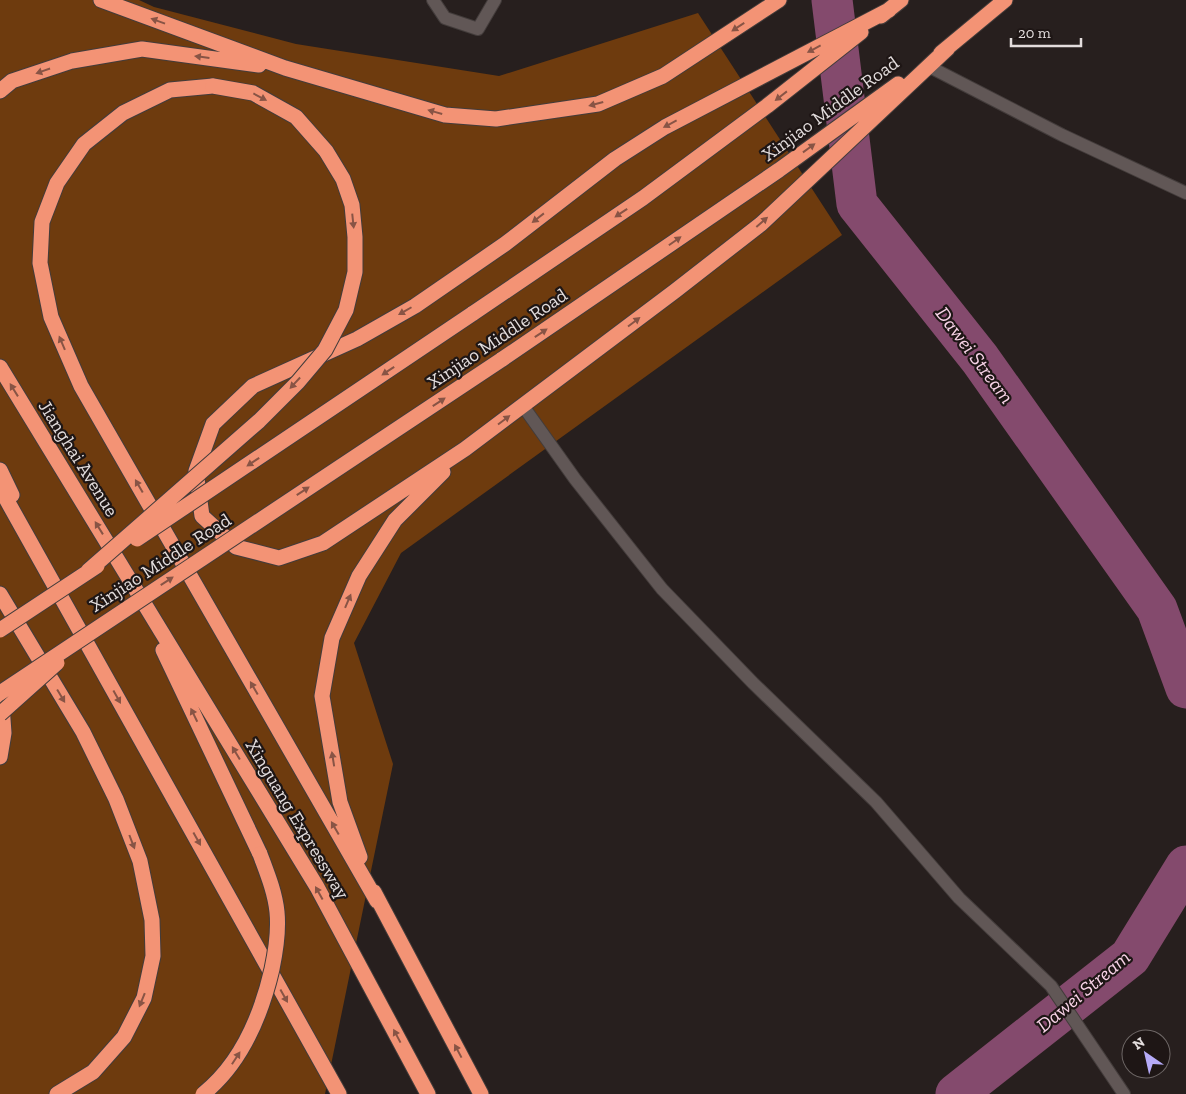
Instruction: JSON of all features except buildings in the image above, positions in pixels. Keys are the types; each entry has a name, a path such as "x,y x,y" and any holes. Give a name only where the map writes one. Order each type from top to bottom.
{"highway":[{"path":"101,0 285,68 445,115 496,119 598,104 663,76 779,0"},
{"name":"Xinjiao Middle Road","path":"0,630 642,198 767,106 901,0"},
{"name":"Xinjiao Middle Road","path":"0,693 501,360 779,170 948,48 1005,0"},
{"path":"889,10 665,127 615,159 505,244 415,306 357,339 295,365 253,386 213,424 196,471 202,516 236,547 279,558 323,543 465,449 761,224 948,48"},
{"path":"0,91 12,82 72,60 142,50 285,68"},
{"path":"88,571 259,421 298,382 325,350 346,310 355,272 355,237 352,205 343,179 326,151 296,117 253,93 213,86 170,90 123,113 84,144 57,183 42,222 40,263 51,317 81,386 377,901 481,1094"},
{"name":"Jianghai Avenue","path":"0,367 124,570"},
{"path":"377,901 340,802 322,696 332,638 359,576 395,520 465,449"},
{"path":"0,470 68,609"},
{"path":"0,488 339,1094"},
{"path":"124,570 260,854 273,892 277,913 278,943 266,994 254,1028 233,1062 203,1094"},
{"name":"Xinguang Expressway","path":"124,570 317,888 428,1094"},
{"path":"0,594 83,732 116,799 140,862 152,920 153,956 144,998 124,1037 93,1072 57,1094"},
{"path":"0,714 98,627"},
{"path":"0,701 4,733 0,757"}],"lane":[{"path":"433,0 445,18 478,28 495,0"},
{"path":"928,66 1062,135 1186,193"},
{"path":"523,406 575,479 662,589 753,683 876,802 959,898 1050,986 1078,1024 1124,1094"}],"shaded area":[{"path":"0,0 139,0 154,7 296,44 499,76 698,13 842,235 401,553 354,643 393,764 325,1094 0,1094"}],"waterway":[{"name":"Dawei Stream","path":"832,0 857,204 980,359 1157,609 1186,688"},
{"name":"Dawei Stream","path":"956,1094 1130,957 1186,866"}]}
